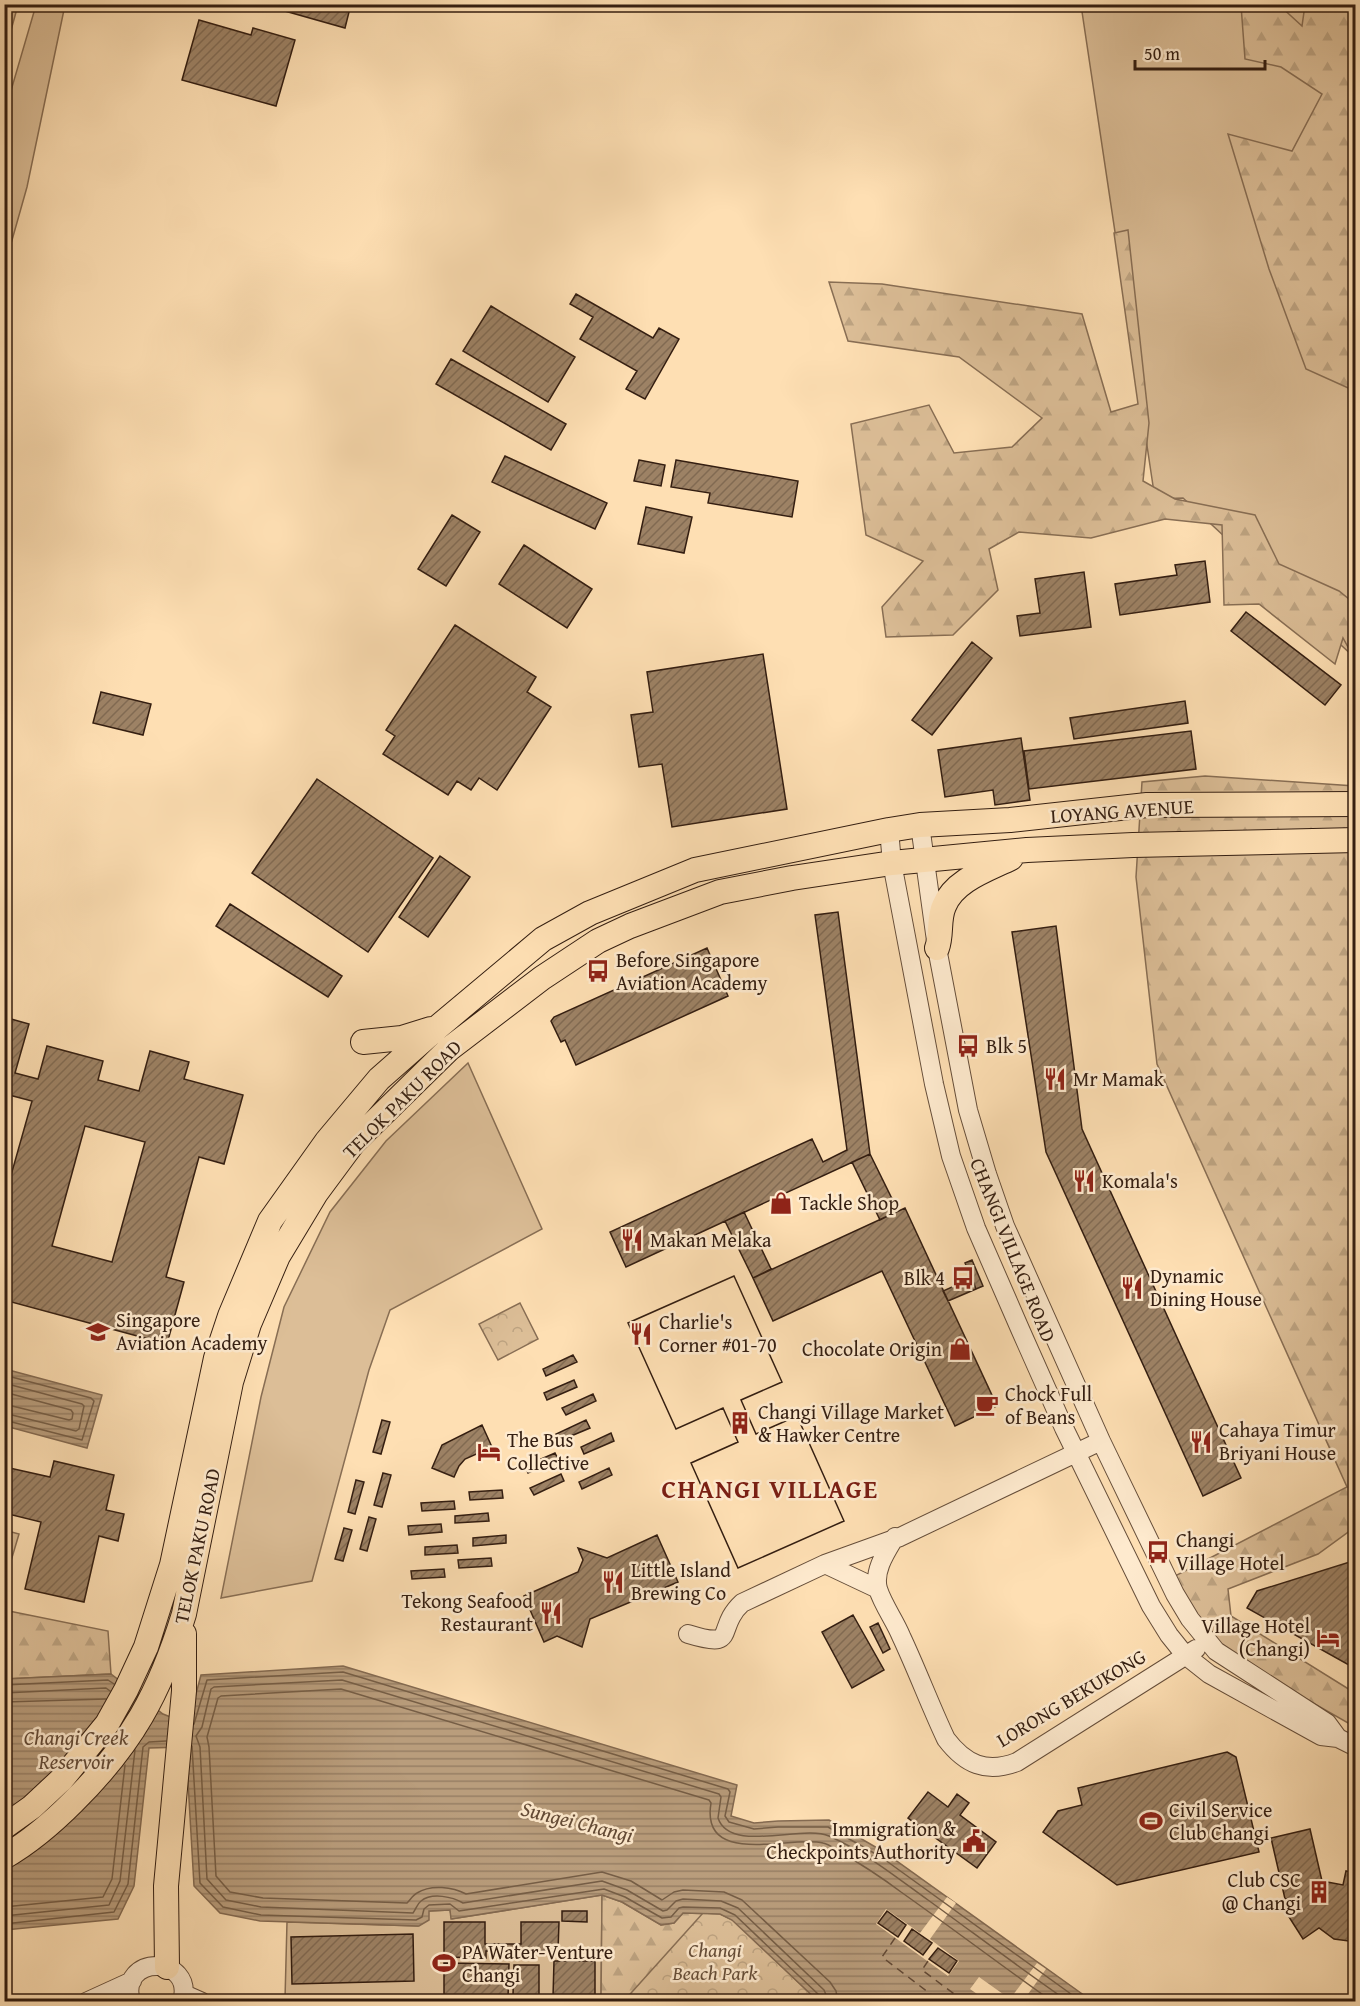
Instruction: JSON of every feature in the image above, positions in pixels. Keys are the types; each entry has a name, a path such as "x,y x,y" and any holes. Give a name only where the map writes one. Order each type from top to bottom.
{"main road":[{"name":"LOYANG AVENUE","path":"889,830 920,825 1010,820 1147,805 1356,804"},
{"name":"TELOK PAKU ROAD","path":"4,1827 40,1800 86,1752 107,1724 146,1647 172,1565 216,1358 230,1316 270,1221 327,1141 379,1079 543,939 590,913 695,870 889,830"},
{"name":"LOYANG AVENUE","path":"892,863 1027,850 1356,840"},
{"path":"937,948 944,906 956,890 972,877 1027,850"},
{"name":"TELOK PAKU ROAD","path":"4,1857 49,1826 101,1775 138,1723 157,1689 173,1650 184,1614 231,1382 249,1324 278,1256 316,1193 353,1143 449,1049 520,993 598,941 630,926 720,892 792,878 892,863"},
{"path":"363,1042 402,1038 438,1027"},
{"path":"167,1967 166,1886 184,1691 184,1614"}],"street":[{"name":"CHANGI VILLAGE ROAD","path":"920,825 937,948 968,1110 1012,1245 1101,1441 1175,1594 1207,1642 1216,1651 1327,1723 1338,1738"},
{"name":"CHANGI VILLAGE ROAD","path":"889,830 892,863 934,1084 951,1156 976,1228 1076,1452 1151,1606 1185,1656 1209,1674 1322,1736 1338,1738"},
{"path":"687,1634 712,1641 719,1640 723,1638 732,1612 742,1603 825,1564 895,1537 1101,1441"},
{"path":"825,1564 878,1589 880,1565 895,1537"},
{"name":"LORONG BEKUKONG","path":"878,1589 900,1632 946,1739 957,1753 971,1763 1003,1767 1017,1762 1207,1642"},
{"path":"1338,1738 1356,1747"},
{"path":"131,2001 129,1991 139,1971 148,1966 158,1965 167,1967 180,1978 183,1998 202,2001"},
{"path":"87,2001 132,1981"}],"green space":[{"path":"4,5 18,5 5,52"},
{"path":"36,5 65,5 27,187 5,265 5,111"},
{"path":"1081,5 1355,5 1355,658 1183,498 1155,499"},
{"path":"1241,5 1279,5 1302,26 1305,5 1355,5 1355,391 1306,369 1269,269 1228,134 1292,151 1322,94 1281,67 1245,59"},
{"path":"1128,230 1149,423 1143,481 1175,499 1255,515 1279,564 1339,591 1355,604 1355,660 1343,638 1335,664 1259,604 1224,605 1222,525 1165,519 1091,538 1019,532 989,549 998,590 953,635 886,637 882,607 923,561 866,535 851,424 929,405 954,453 1012,447 1042,418 959,357 848,341 829,282 882,284 1082,314 1111,412 1138,404 1114,233"},
{"path":"1205,776 1355,786 1355,1527 1318,1554 1228,1589 1231,1616 1355,1693 1355,1727 1229,1655 1203,1633 1173,1577 1347,1487 1157,1064 1136,877 1142,782"},
{"path":"468,1063 542,1229 390,1310 369,1370 312,1581 221,1598 261,1397 284,1307 330,1212 386,1141"},
{"path":"520,1303 538,1339 498,1360 479,1324"},
{"path":"4,1530 19,1534 8,1571 5,1570"},
{"path":"4,1610 108,1631 111,1674 5,1679"},
{"name":"PA Water-Venture Changi","path":"602,1895 601,2001 285,1999 287,1922 418,1926 429,1911 450,1910 452,1919"},
{"name":"Changi Beach Park","path":"602,1895 622,1902 661,1925 674,1923 683,1913 720,1914 818,2001 601,2002"},
{"name":"Changi Beach Park","path":"703,1913 720,1914 733,1920 818,2001 623,2002"}],"water":[{"path":"5,1369 102,1395 87,1448 5,1426"},
{"path":"343,1666 737,1785 731,1816 754,1823 829,1820 884,1852 1092,2001 818,2001 732,1920 720,1914 683,1913 674,1923 661,1925 622,1902 602,1895 451,1919 450,1910 429,1911 429,1920 419,1926 260,1921 220,1913 194,1886 186,1747 149,1748 134,1886 118,1919 5,1930 4,1679 111,1674 163,1714 188,1724 201,1675"}],"pier":[{"path":"947,1897 956,1903 930,1939 959,1961 948,1976 876,1924 886,1909 920,1933"},
{"path":"1037,1963 1046,1969 1023,2001 987,2001 970,1989 979,1977 1010,1999"}],"building":[{"path":"260,4 351,4 345,28"},
{"path":"199,20 251,35 253,28 295,40 276,106 182,80"},
{"path":"576,294 653,338 659,328 679,339 645,399 626,389 637,371 580,339 593,317 570,304"},
{"path":"491,306 575,357 548,402 463,351"},
{"path":"451,359 566,424 551,450 436,384"},
{"path":"505,456 607,503 595,529 492,482"},
{"path":"639,460 665,465 661,486 634,481"},
{"path":"676,460 798,481 792,517 708,503 710,493 671,487"},
{"path":"646,507 692,517 684,553 638,544"},
{"path":"452,515 480,532 446,586 418,569"},
{"path":"524,545 592,589 567,628 499,584"},
{"path":"1205,561 1210,602 1120,615 1115,584 1177,575 1175,565"},
{"path":"1084,572 1091,627 1020,636 1017,616 1040,613 1035,579"},
{"path":"1246,612 1341,685 1325,705 1231,631"},
{"path":"455,625 536,677 527,692 551,707 497,790 479,778 471,790 457,781 448,795 383,754 395,736 386,730"},
{"path":"972,642 992,658 932,735 912,720"},
{"path":"763,654 787,809 672,827 662,764 639,767 631,715 653,712 647,672"},
{"path":"101,692 151,704 143,735 93,723"},
{"path":"1185,701 1188,723 1074,739 1070,718"},
{"path":"1191,731 1196,769 1029,789 1024,751"},
{"path":"1021,738 1030,800 995,805 993,790 945,797 938,750"},
{"path":"317,779 433,858 368,952 252,873"},
{"path":"440,856 470,877 428,937 399,917"},
{"path":"230,904 342,976 328,997 216,926"},
{"path":"838,912 870,1154 626,1267 610,1232 812,1139 823,1162 847,1150 815,915"},
{"path":"1056,926 1082,1129 1241,1478 1203,1496 1046,1152 1012,932"},
{"path":"707,948 728,996 576,1065 565,1040 561,1042 551,1021 554,1017"},
{"path":"4,1017 29,1024 15,1073 38,1079 47,1046 103,1061 98,1080 139,1091 150,1051 189,1062 184,1079 243,1095 224,1164 199,1157 166,1277 184,1282 167,1344 4,1300 4,1200 32,1101 9,1095 4,1111","holes":["85,1126 145,1142 112,1262 52,1246"]},
{"path":"870,1154 898,1211 880,1220 852,1162"},
{"path":"905,1208 997,1406 955,1426 882,1271 773,1321 753,1278"},
{"path":"744,1212 771,1269 753,1278 725,1221"},
{"path":"972,1260 983,1286 976,1289 965,1263"},
{"name":"Changi Village Market & Hawker Centre","path":"734,1276 782,1382 741,1400 756,1434 797,1416 844,1521 738,1568 691,1463 738,1442 723,1408 676,1429 628,1323"},
{"name":"Changi Village Market & Hawker Centre","path":"734,1276 782,1382 741,1400 756,1434 797,1416 844,1521 738,1568 691,1463 738,1442 723,1408 676,1429 628,1323"},
{"path":"972,1278 976,1289 948,1301 943,1291"},
{"path":"573,1355 577,1362 546,1376 543,1369"},
{"path":"574,1380 577,1387 547,1400 544,1393"},
{"path":"593,1394 596,1401 566,1415 562,1408"},
{"path":"382,1420 390,1422 381,1454 373,1452"},
{"path":"586,1420 590,1428 559,1441 556,1434"},
{"path":"482,1425 492,1447 465,1459 454,1477 432,1468 442,1445"},
{"path":"611,1433 614,1441 584,1454 581,1447"},
{"path":"4,1440 11,1442 5,1467 50,1477 54,1461 114,1475 106,1510 124,1514 118,1541 99,1536 84,1602 25,1589 41,1522 4,1513"},
{"path":"555,1453 558,1459 528,1473 525,1466"},
{"path":"609,1468 612,1475 582,1489 579,1482"},
{"path":"383,1473 391,1475 382,1507 374,1505"},
{"path":"561,1474 564,1481 534,1495 530,1488"},
{"path":"356,1480 364,1482 355,1514 348,1512"},
{"path":"502,1490 503,1498 470,1500 469,1492"},
{"path":"454,1501 455,1509 422,1511 421,1503"},
{"path":"488,1513 489,1521 455,1523 455,1516"},
{"path":"369,1517 376,1519 367,1551 360,1549"},
{"path":"441,1524 442,1532 409,1535 408,1526"},
{"path":"344,1528 352,1530 343,1561 335,1559"},
{"path":"506,1535 506,1543 473,1546 473,1538"},
{"path":"657,1535 678,1582 590,1619 582,1647 557,1636 544,1642 524,1596 578,1572 583,1560 578,1548 607,1558"},
{"path":"457,1545 458,1553 425,1555 425,1547"},
{"path":"491,1558 492,1566 459,1568 458,1560"},
{"name":"Village Hotel (Changi)","path":"1356,1560 1356,1669 1247,1608 1257,1591"},
{"path":"444,1569 445,1577 412,1579 411,1571"},
{"path":"853,1615 884,1670 852,1688 822,1632"},
{"path":"878,1623 890,1649 883,1653 870,1627"},
{"name":"Civil Service Club Changi","path":"1227,1752 1236,1757 1259,1852 1117,1885 1043,1832 1058,1811 1082,1805 1078,1788"},
{"path":"928,1792 948,1807 957,1794 969,1803 960,1815 996,1842 977,1868 908,1818"},
{"name":"Club CSC @ Changi","path":"1310,1829 1322,1881 1343,1885 1346,1871 1356,1873 1356,1942 1334,1939 1319,1928 1303,1939 1289,1917 1295,1913 1292,1898 1285,1899 1271,1838"},
{"path":"562,1911 587,1911 587,1922 562,1921"},
{"path":"887,1911 906,1925 898,1937 878,1923"},
{"path":"444,1922 485,1922 485,1944 521,1944 521,1922 559,1922 558,1951 486,1951 486,1958 444,1957"},
{"path":"912,1929 932,1943 923,1955 904,1941"},
{"path":"413,1934 414,1981 292,1984 291,1937"},
{"path":"938,1948 957,1961 949,1973 929,1959"},
{"path":"554,1961 595,1961 595,1997 553,1997"},
{"path":"444,1963 509,1964 508,1998 444,1998"},
{"path":"514,1965 539,1965 539,1995 513,1995"}],"ferry route":[{"path":"895,1938 882,1957 941,2002"},
{"path":"928,1961 922,1970 965,2002"}],"place":[{"name":"Before Singapore Aviation Academy","path":"598,971"},
{"name":"Blk 5","path":"968,1046"},
{"name":"Mr Mamak","path":"1055,1079"},
{"name":"Komala's","path":"1084,1181"},
{"name":"Tackle Shop","path":"781,1203"},
{"name":"Makan Melaka","path":"632,1240"},
{"name":"Blk 4","path":"963,1278"},
{"name":"Dynamic Dining House","path":"1132,1288"},
{"name":"Singapore Aviation Academy","path":"98,1332"},
{"name":"Charlie's Corner #01-70","path":"641,1334"},
{"name":"Chocolate Origin","path":"960,1349"},
{"name":"Chock Full of Beans","path":"987,1405"},
{"name":"Changi Village Market & Hawker Centre","path":"740,1423"},
{"name":"Cahaya Timur Briyani House","path":"1201,1442"},
{"name":"The Bus Collective","path":"489,1452"},
{"name":"Changi Village Hotel","path":"1158,1552"},
{"name":"Little Island Brewing Co","path":"613,1582"},
{"name":"Tekong Seafood Restaurant","path":"551,1613"},
{"name":"Village Hotel (Changi)","path":"1328,1638"},
{"name":"Civil Service Club Changi","path":"1151,1821"},
{"name":"Immigration & Checkpoints Authority","path":"974,1841"},
{"name":"Club CSC @ Changi","path":"1319,1892"},
{"name":"PA Water-Venture Changi","path":"444,1963"}],"district":[{"name":"CHANGI VILLAGE","path":"770,1489"}],"water label":[{"name":"Changi Creek Reservoir","path":"76,1750"},
{"name":"Sungei Changi","path":"577,1822"}]}
